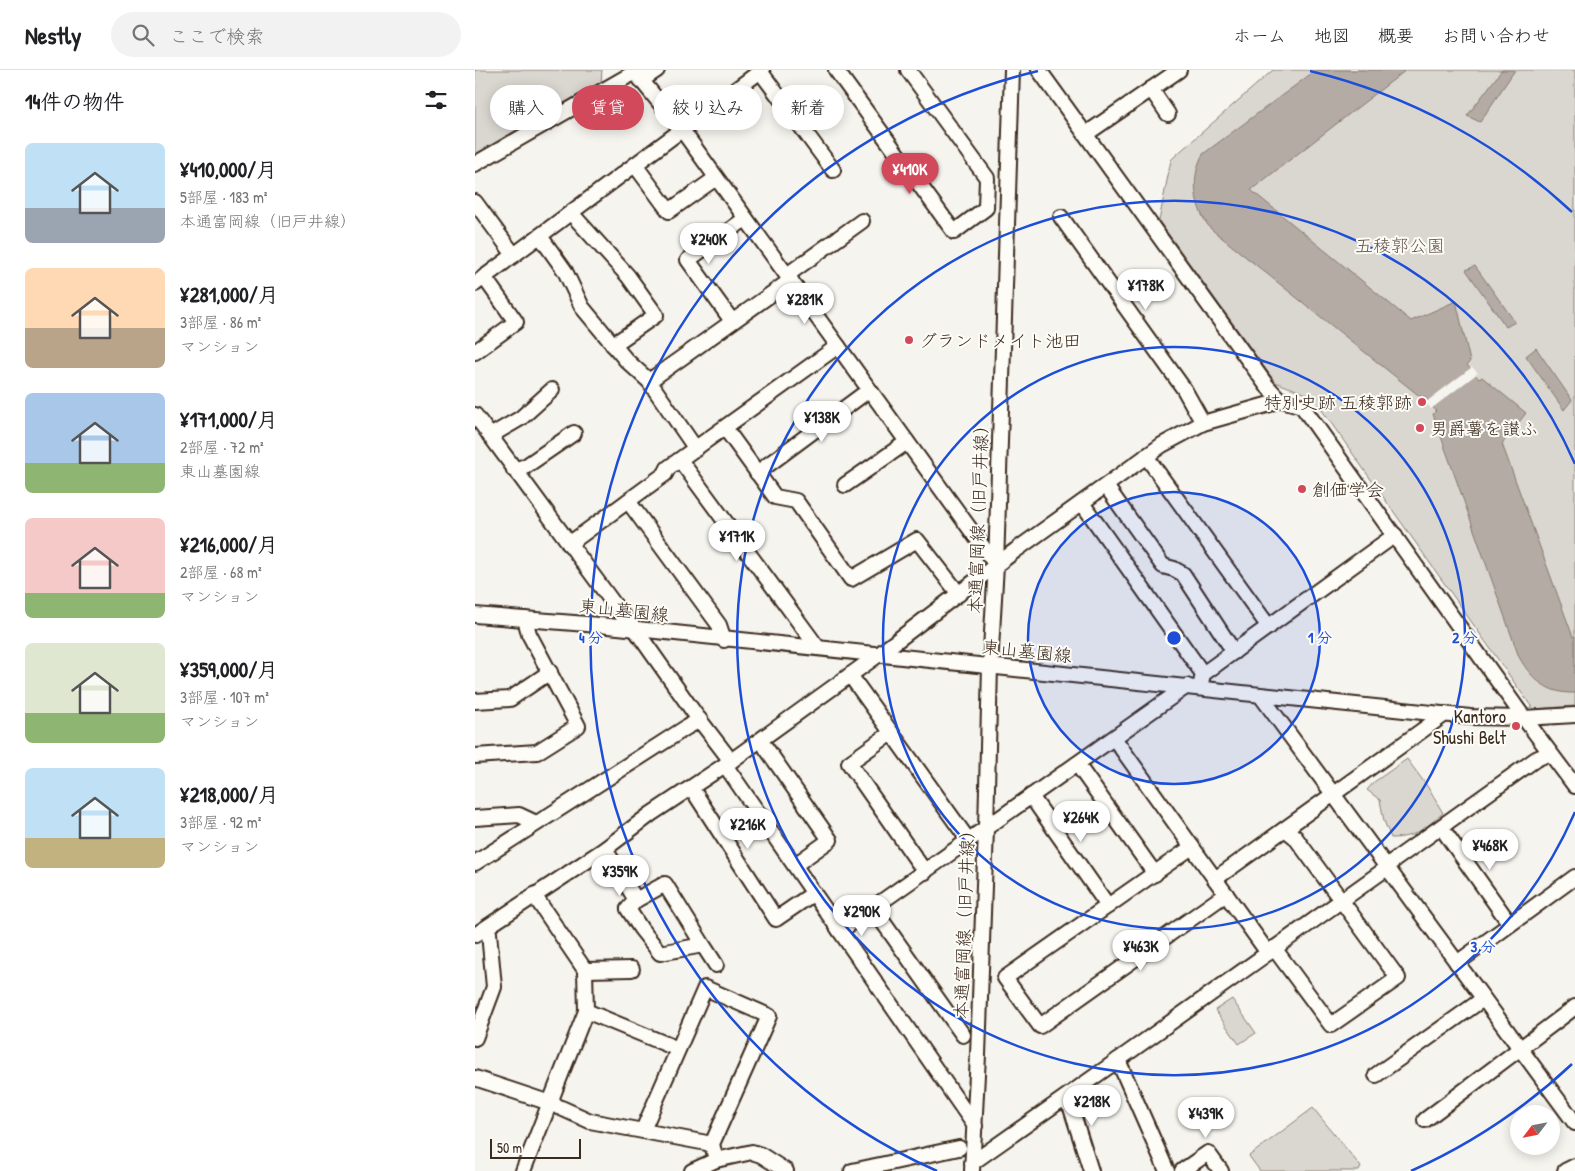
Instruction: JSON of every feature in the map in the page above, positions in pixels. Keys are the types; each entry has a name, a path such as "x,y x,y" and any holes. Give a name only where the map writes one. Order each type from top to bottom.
{"street":[{"path":"475,164 636,74 657,70"},
{"path":"836,70 955,232 986,208 987,178 908,70"},
{"name":"本通富岡線（旧戸井線）","path":"972,1167 986,829 989,666 996,565 1012,70"},
{"path":"1086,134 1156,80 1179,70"},
{"path":"742,85 761,71 833,170"},
{"path":"1041,71 1261,378 1279,399 1303,406 1524,718 1575,786"},
{"path":"636,74 654,96"},
{"path":"1156,80 1168,114"},
{"path":"475,352 516,322 480,281 682,130 996,565"},
{"path":"635,165 669,211 716,178"},
{"path":"987,194 1008,196"},
{"path":"475,202 514,255"},
{"path":"571,213 629,276 656,314 613,345"},
{"path":"1061,217 1184,389 1203,423"},
{"path":"732,321 688,260 745,219"},
{"path":"649,381 732,321 862,221"},
{"path":"540,236 565,271 582,307 626,360 649,381 695,449"},
{"path":"569,544 665,474 668,468 838,346"},
{"path":"490,436 521,418 552,390"},
{"path":"757,473 869,390"},
{"path":"475,935 534,894 605,849 634,825 728,763 878,655 996,565 1146,456 1181,434 1203,423 1270,404 1279,399"},
{"path":"475,415 622,615 635,629 700,720 795,865 975,1126"},
{"path":"725,428 775,497 796,501 851,579 917,540 959,594"},
{"path":"514,470 526,466 574,433"},
{"path":"845,485 907,442"},
{"path":"1146,456 1269,627"},
{"path":"680,460 818,648"},
{"path":"1106,486 1163,566 1183,574 1235,652"},
{"path":"628,501 719,625 724,640"},
{"path":"1082,503 1197,683"},
{"path":"840,931 1114,738 1197,683 1235,652 1395,535"},
{"name":"東山墓園線","path":"475,614 989,666 1197,683 1261,696 1470,717 1524,718 1575,715"},
{"path":"475,756 537,752 578,726 529,634 525,620"},
{"path":"475,701 510,699 550,672"},
{"path":"850,675 969,841"},
{"path":"1261,696 1575,1124"},
{"path":"1215,879 1445,714"},
{"path":"475,862 687,726 700,720"},
{"path":"891,733 849,764 925,872"},
{"path":"1114,738 1226,894 1331,1025 1398,978 1295,837 1285,829"},
{"path":"766,748 830,840 795,865"},
{"path":"972,1167 1536,760 1550,753"},
{"path":"1077,764 1155,874"},
{"path":"696,795 776,920 814,893"},
{"path":"1031,796 1108,906"},
{"path":"475,818 519,815 536,823"},
{"path":"1446,834 1510,924"},
{"path":"1192,847 1005,978 1040,1026 1226,894"},
{"path":"605,849 636,900"},
{"path":"703,945 660,953 641,929 629,909 636,900 665,884 716,965"},
{"path":"1457,963 1510,924 1573,884"},
{"path":"523,1171 586,1011 585,970 534,894"},
{"path":"873,908 963,1035"},
{"path":"475,1038 495,987 489,933"},
{"path":"585,970 632,970"},
{"path":"643,1130 705,988 769,1016 712,1144 716,1160"},
{"path":"1375,1075 1483,999"},
{"path":"1425,1120 1575,1006"},
{"path":"586,1011 678,1049"},
{"path":"1118,1060 1167,1171"},
{"path":"475,1078 550,1103 590,1121 712,1144"},
{"path":"1064,1099 1071,1108 1091,1171"},
{"path":"852,1171 959,1148"},
{"path":"692,1171 716,1160 752,1152 761,1154 786,1171"},
{"path":"1182,1171 1208,1153 1221,1171"},
{"path":"1565,1171 1575,1166"}],"green space":[{"path":"475,70 602,70 601,83 598,85 572,85 572,100 562,106 562,85 490,85 490,130 520,130 475,156"},
{"name":"五稜郭公園","path":"1273,70 1575,70 1575,706 1533,709 1312,396 1275,382 1159,221 1171,160"},
{"path":"1407,759 1427,786 1443,813 1425,828 1413,834 1391,838 1384,821 1380,800 1367,790 1374,782"},
{"path":"1232,999 1256,1033 1239,1044 1215,1010"},
{"path":"1313,1108 1361,1167 1359,1171 1260,1171 1249,1156"}],"shaded area":[{"path":"1316,70 1406,70 1251,190 1411,321 1456,301 1470,361 1467,365 1479,379 1482,377 1526,413 1502,444 1573,637 1575,636 1575,693 1557,691 1542,684 1529,672 1519,657 1433,414 1436,411 1424,396 1422,398 1211,229 1201,212 1195,183 1196,173 1203,154"},
{"path":"1502,70 1515,70 1480,122 1467,116"},
{"path":"1475,266 1515,322 1506,327 1466,270"},
{"path":"1536,348 1572,400 1564,410 1526,356"}],"pier":[{"path":"1472,367 1478,373 1431,409 1426,402"}],"place":[{"name":"グランドメイト池田","path":"909,340"},
{"name":"特別史跡 五稜郭跡","path":"1422,402"},
{"name":"男爵薯を讃ふ","path":"1420,428"},
{"name":"創価学会","path":"1302,489"},
{"name":"Kantoro Shushi Belt","path":"1516,726"}]}
